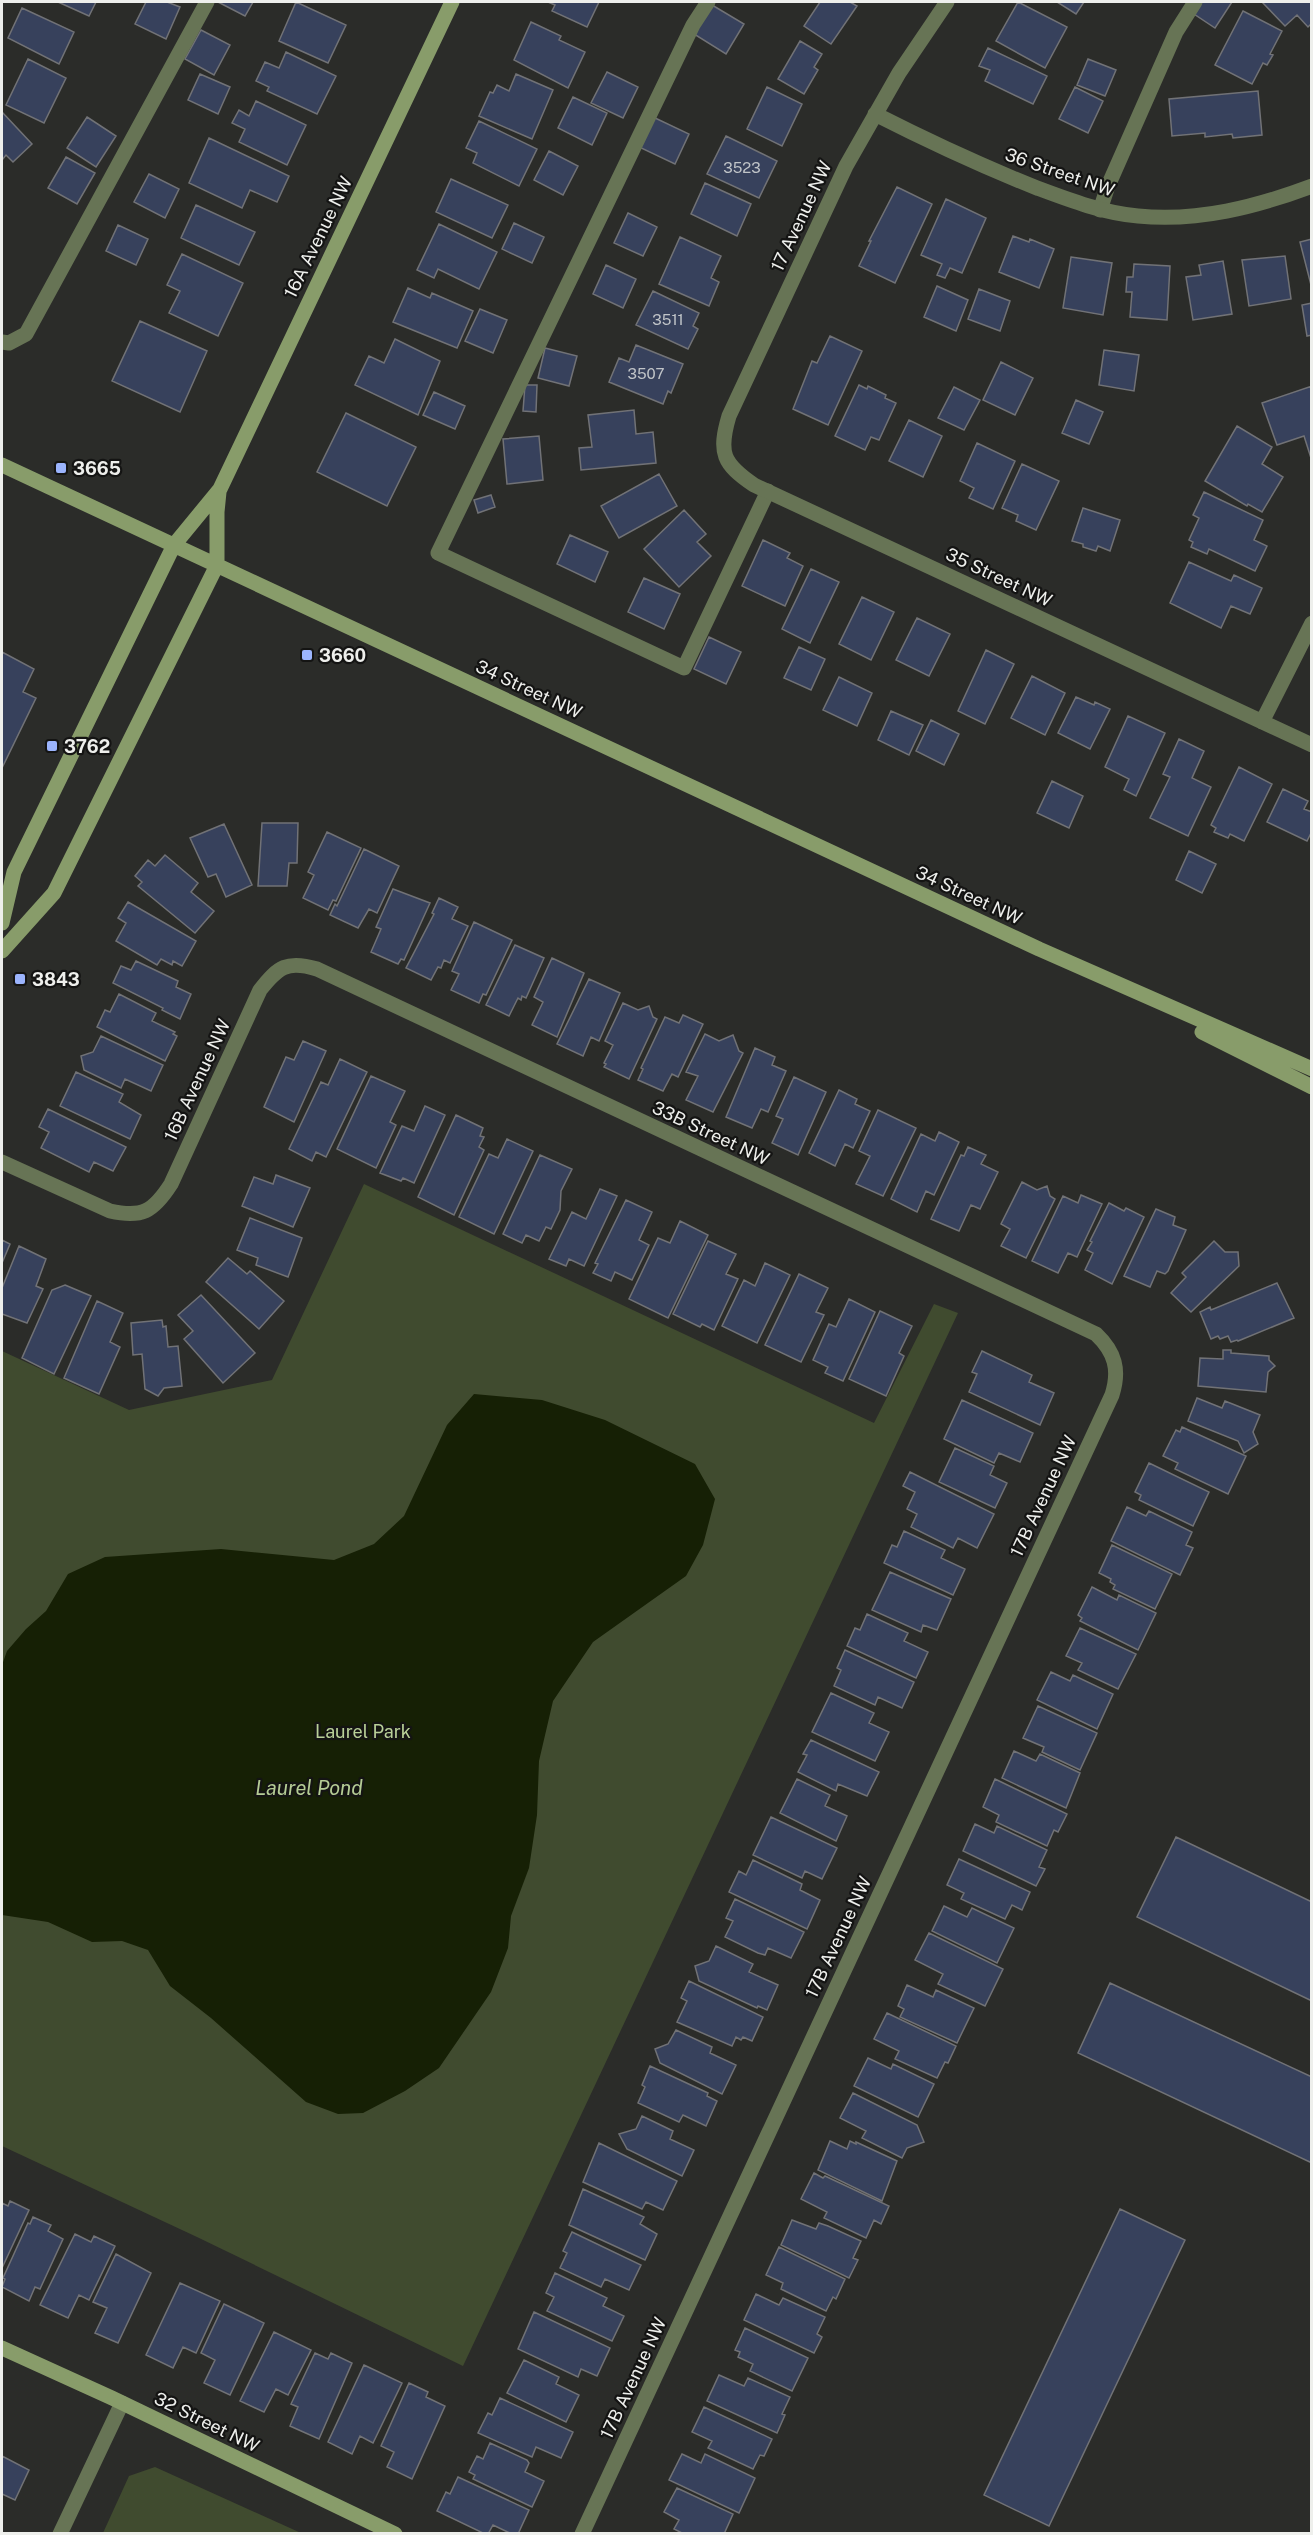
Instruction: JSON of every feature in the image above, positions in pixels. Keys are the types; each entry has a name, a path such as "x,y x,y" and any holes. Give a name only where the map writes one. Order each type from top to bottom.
{"street":[{"path":"2,342 9,343 26,334 207,2"},
{"name":"16A Avenue NW","path":"2,923 14,872 174,545 220,489 452,2"},
{"path":"708,2 693,25 438,553 684,668 768,491"},
{"name":"17 Avenue NW","path":"726,460 723,449 729,416 846,166 875,114 947,2"},
{"path":"1100,210 1107,186 1176,32 1195,2"},
{"name":"36 Street NW","path":"875,114 950,152 1100,210 1137,216 1181,217 1228,212 1264,204 1311,186"},
{"name":"35 Street NW","path":"726,460 743,478 768,491 1311,745"},
{"name":"34 Street NW","path":"2,465 1039,949 1311,1069"},
{"name":"16A Avenue NW","path":"2,951 54,893 217,565 217,512 220,489"},
{"path":"1262,722 1311,623"},
{"name":"34 Street NW","path":"1039,949 1311,1087"},
{"name":"33B Street NW","path":"284,966 300,964 327,974 1096,1334 1112,1354"},
{"name":"16B Avenue NW","path":"2,1162 110,1211 128,1215 147,1211 161,1200 171,1184 260,990 272,974 284,966"},
{"name":"17B Avenue NW","path":"582,2534 1112,1395 1117,1369 1112,1354"},
{"name":"32 Street NW","path":"2,2348 396,2534"},
{"path":"60,2534 122,2403"}],"green space":[{"name":"Laurel Park","path":"364,1184 874,1423 934,1304 958,1313 463,2366 197,2237 2,2146 2,1351 129,1410 272,1380"},
{"path":"155,2467 301,2533 103,2533 129,2476"}],"water":[{"name":"Laurel Pond","path":"474,1394 542,1400 605,1420 695,1464 715,1499 703,1545 686,1576 593,1642 553,1701 539,1761 537,1815 529,1868 511,1916 508,1948 491,1992 439,2068 405,2091 363,2113 338,2114 306,2102 211,2018 170,1986 148,1950 122,1941 92,1942 48,1922 2,1915 2,1665 7,1651 46,1611 68,1574 105,1557 221,1549 334,1560 374,1544 404,1516 447,1425"}],"building":[{"path":"58,2 96,2 89,16"},
{"path":"146,2 167,2 180,7 166,39 135,24"},
{"path":"218,2 253,2 245,16"},
{"path":"296,2 346,25 328,63 279,41"},
{"path":"548,2 599,2 587,27 552,11 555,5"},
{"path":"820,2 850,2 857,6 831,44 804,26"},
{"path":"1018,2 1067,27 1045,68 996,41"},
{"path":"1057,2 1084,2 1076,14"},
{"path":"1198,2 1232,2 1215,28 1191,12"},
{"path":"1262,2 1312,2 1312,23 1308,27 1297,15 1285,26"},
{"path":"712,5 744,24 726,54 694,34"},
{"path":"22,8 74,32 59,64 8,38"},
{"path":"1243,11 1282,31 1270,54 1273,55 1267,65 1263,63 1252,84 1215,65"},
{"path":"531,22 561,36 559,40 585,52 568,88 514,60"},
{"path":"201,30 230,45 214,75 185,59"},
{"path":"800,41 822,54 814,67 818,70 804,94 778,79"},
{"path":"988,48 1047,76 1033,104 985,81 990,70 979,66"},
{"path":"286,52 336,76 317,114 267,91 269,87 256,81 265,62 279,68"},
{"path":"28,59 66,78 44,123 6,105"},
{"path":"1088,59 1116,70 1105,96 1077,85"},
{"path":"607,72 638,87 623,118 591,103"},
{"path":"200,74 230,87 218,114 188,100"},
{"path":"516,74 553,90 532,139 479,116 490,92 493,93 497,85 509,91"},
{"path":"767,87 802,104 782,146 747,129"},
{"path":"1075,87 1103,101 1088,133 1059,119"},
{"path":"1258,91 1262,135 1233,138 1232,134 1205,137 1205,133 1172,136 1169,99"},
{"path":"573,97 607,113 592,145 558,128"},
{"path":"256,101 306,125 287,165 239,142 245,129 232,123 239,110 249,116"},
{"path":"2,112 32,144 13,162 6,155 2,160"},
{"path":"87,117 116,136 96,167 67,148"},
{"path":"653,117 689,134 675,164 639,147"},
{"path":"479,121 537,149 519,186 473,163 477,153 466,148"},
{"path":"726,136 777,161 759,198 707,174"},
{"path":"209,138 289,176 277,202 250,190 242,208 189,183"},
{"path":"549,151 578,166 563,195 534,180"},
{"path":"66,157 95,173 77,204 48,188"},
{"path":"149,174 179,189 165,218 134,202"},
{"path":"451,179 508,205 492,238 436,212"},
{"path":"705,183 751,204 737,236 691,214"},
{"path":"897,187 932,204 895,283 859,266 871,241 869,241"},
{"path":"946,199 986,218 962,273 950,268 945,278 937,275 942,264 921,255"},
{"path":"196,205 255,232 239,265 181,238"},
{"path":"628,213 657,227 643,256 614,243"},
{"path":"514,223 544,237 532,263 502,249"},
{"path":"439,224 497,252 479,289 438,269 434,278 417,270"},
{"path":"118,225 148,239 136,265 106,251"},
{"path":"1013,236 1029,242 1030,239 1054,249 1039,288 999,272"},
{"path":"680,237 721,256 711,278 719,282 709,306 659,284"},
{"path":"1312,239 1312,285 1311,285 1300,242"},
{"path":"182,254 243,283 218,336 169,313 180,291 167,285"},
{"path":"1285,256 1291,299 1249,306 1242,260"},
{"path":"1071,257 1112,263 1103,315 1063,308"},
{"path":"1223,261 1232,314 1193,320 1186,277 1201,275 1199,265"},
{"path":"1134,264 1170,266 1167,320 1130,317 1132,292 1126,292 1127,277 1133,277"},
{"path":"606,265 636,279 623,308 593,294"},
{"path":"937,286 968,300 956,331 924,317"},
{"path":"408,288 430,298 432,293 473,311 457,348 393,322"},
{"path":"979,289 1010,301 1000,331 968,319"},
{"path":"653,291 699,313 693,326 698,329 688,349 636,325"},
{"path":"1312,303 1312,335 1307,336 1302,305"},
{"path":"480,309 507,320 493,353 465,341"},
{"path":"140,321 207,351 180,412 112,381"},
{"path":"830,336 862,351 828,425 793,409 812,361 817,363"},
{"path":"395,339 440,361 418,415 355,385 369,356 384,363"},
{"path":"636,345 683,364 671,393 668,391 663,404 609,382 619,358 629,362"},
{"path":"545,348 577,356 569,386 538,378"},
{"path":"1104,350 1139,355 1134,391 1099,385"},
{"path":"1001,362 1033,378 1015,415 983,400"},
{"path":"525,385 537,385 536,412 523,411"},
{"path":"859,385 867,389 868,386 896,403 879,440 871,437 865,450 835,436"},
{"path":"1312,386 1311,458 1304,436 1277,445 1262,403"},
{"path":"954,387 980,400 964,430 938,418"},
{"path":"434,392 465,406 455,429 423,415"},
{"path":"1076,400 1103,412 1089,444 1062,433"},
{"path":"634,410 636,434 653,432 656,463 581,470 579,448 592,447 588,415"},
{"path":"346,413 416,447 387,506 317,472"},
{"path":"909,420 942,436 923,477 889,461"},
{"path":"1237,426 1272,447 1262,464 1283,477 1262,512 1248,504 1247,506 1205,481"},
{"path":"539,436 543,480 507,484 503,439"},
{"path":"977,443 1015,461 993,509 969,498 974,488 960,481"},
{"path":"1022,464 1059,481 1036,530 1016,521 1018,515 1002,508"},
{"path":"659,474 677,506 619,538 601,506"},
{"path":"1204,492 1263,520 1254,540 1267,546 1255,571 1209,549 1207,554 1191,547 1193,542 1189,540 1199,518 1193,515"},
{"path":"491,495 495,507 478,513 474,500"},
{"path":"1083,508 1120,520 1110,551 1098,546 1096,551 1072,541"},
{"path":"684,510 706,534 697,542 711,556 679,587 644,549"},
{"path":"570,535 608,552 595,582 557,564"},
{"path":"763,540 790,553 787,558 803,566 785,606 742,586"},
{"path":"1189,562 1231,581 1234,575 1262,588 1250,614 1231,606 1221,628 1170,603"},
{"path":"811,569 839,582 810,643 782,629"},
{"path":"644,578 680,594 664,629 628,612"},
{"path":"862,597 894,612 871,660 839,644"},
{"path":"917,618 950,634 929,676 896,660"},
{"path":"709,637 741,652 726,684 694,669"},
{"path":"799,647 825,659 811,690 784,678"},
{"path":"986,650 1014,664 985,724 958,711"},
{"path":"2,652 34,669 23,692 36,698 2,768"},
{"path":"1032,676 1065,693 1045,735 1011,718"},
{"path":"839,677 872,693 857,726 823,710"},
{"path":"1076,697 1110,709 1090,749 1058,733"},
{"path":"891,711 923,725 909,755 878,740"},
{"path":"1128,716 1165,733 1136,796 1124,790 1129,779 1105,767"},
{"path":"931,720 959,734 944,765 916,751"},
{"path":"1179,739 1204,751 1192,778 1211,787 1188,836 1150,818 1170,777 1163,774"},
{"path":"1239,767 1272,784 1244,841 1230,834 1228,838 1214,832 1216,828 1211,825"},
{"path":"1052,781 1083,796 1069,828 1037,813"},
{"path":"1283,789 1308,801 1304,809 1312,812 1312,831 1307,841 1267,822"},
{"path":"262,823 298,823 297,863 289,863 287,886 258,886"},
{"path":"224,824 252,885 226,897 216,874 208,877 190,838"},
{"path":"327,832 361,848 336,901 333,900 328,910 303,898 314,875 308,872"},
{"path":"364,849 399,866 377,913 369,909 358,928 330,915 335,904 337,906"},
{"path":"1189,851 1216,864 1202,893 1176,880"},
{"path":"165,855 198,883 191,892 214,911 195,933 138,886 142,882 135,876 148,860 155,866"},
{"path":"393,889 430,903 404,960 401,959 398,964 371,952 381,929 376,927"},
{"path":"439,898 458,907 452,919 468,926 450,963 444,960 441,968 438,967 431,980 406,968 434,914 432,913"},
{"path":"128,902 196,941 182,966 173,961 172,965 161,959 157,965 116,941 126,923 118,918"},
{"path":"474,922 512,940 486,995 483,994 479,1003 451,990 459,974 452,971"},
{"path":"515,945 544,958 526,998 522,996 521,1000 518,998 509,1016 486,1005"},
{"path":"552,958 584,973 557,1037 532,1025 543,1002 534,997"},
{"path":"136,961 178,981 176,987 191,994 180,1019 113,983 121,966 131,970"},
{"path":"589,979 620,993 599,1041 591,1037 583,1056 557,1044"},
{"path":"119,994 156,1013 152,1021 175,1032 173,1034 177,1036 165,1061 97,1027 105,1010 110,1012"},
{"path":"623,1003 638,1010 649,1006 653,1017 657,1019 629,1079 604,1067 613,1045 605,1041"},
{"path":"683,1015 703,1024 678,1077 672,1074 663,1091 638,1080 643,1069 641,1068 665,1017 679,1023"},
{"path":"705,1034 719,1041 733,1035 739,1051 743,1053 713,1112 686,1100 698,1076 686,1072"},
{"path":"101,1036 163,1065 151,1091 125,1079 121,1088 84,1070 81,1056 93,1052"},
{"path":"303,1041 326,1051 294,1122 264,1107 286,1057 294,1060"},
{"path":"755,1048 775,1057 772,1065 786,1071 768,1112 761,1109 752,1128 726,1117"},
{"path":"340,1059 367,1072 326,1157 316,1152 312,1161 289,1149 321,1082 328,1085"},
{"path":"76,1072 123,1094 119,1102 141,1115 130,1139 60,1106"},
{"path":"371,1076 405,1091 390,1122 396,1125 376,1168 337,1149"},
{"path":"794,1077 826,1092 798,1155 772,1143 783,1119 776,1116"},
{"path":"839,1090 857,1099 855,1104 870,1111 853,1148 845,1144 835,1166 809,1153"},
{"path":"425,1106 445,1115 414,1183 380,1173 402,1126 414,1131"},
{"path":"48,1109 126,1147 113,1171 94,1162 89,1172 41,1148 49,1132 39,1127"},
{"path":"878,1110 916,1128 883,1196 856,1184 870,1156 859,1151"},
{"path":"456,1115 483,1128 480,1136 484,1137 479,1147 484,1150 454,1215 418,1197"},
{"path":"939,1132 959,1142 934,1195 926,1191 917,1212 891,1199 921,1134 935,1141"},
{"path":"507,1139 533,1151 494,1234 459,1217 489,1154 498,1158"},
{"path":"968,1147 986,1155 981,1164 998,1172 980,1209 971,1205 959,1231 931,1219 961,1155 964,1156"},
{"path":"540,1155 572,1169 561,1191 560,1210 551,1229 546,1227 539,1241 526,1235 522,1243 503,1234"},
{"path":"276,1175 310,1188 293,1227 242,1206 254,1177 273,1184"},
{"path":"1022,1182 1037,1190 1047,1186 1050,1196 1055,1199 1026,1258 1001,1246 1010,1229 1001,1224"},
{"path":"600,1189 617,1196 584,1266 569,1259 566,1266 549,1259 572,1212 586,1219"},
{"path":"1081,1195 1102,1204 1077,1257 1068,1253 1058,1273 1032,1261 1063,1196 1078,1203"},
{"path":"626,1200 652,1212 639,1240 649,1245 632,1280 615,1272 611,1281 593,1273 598,1264 595,1263"},
{"path":"1109,1203 1124,1211 1126,1208 1144,1217 1112,1284 1085,1270 1093,1253 1087,1250 1092,1242 1090,1241"},
{"path":"1156,1209 1175,1217 1173,1225 1186,1230 1168,1271 1165,1274 1157,1271 1150,1287 1124,1276"},
{"path":"250,1218 302,1238 288,1277 256,1265 258,1258 237,1250"},
{"path":"680,1221 708,1235 668,1318 629,1299 658,1238 670,1243"},
{"path":"2,1240 10,1244 2,1263"},
{"path":"708,1241 736,1254 726,1274 738,1279 714,1330 702,1324 700,1327 673,1314"},
{"path":"1214,1241 1225,1252 1238,1252 1239,1266 1191,1312 1171,1293 1186,1277 1182,1273"},
{"path":"19,1246 46,1259 36,1286 43,1289 27,1323 2,1314 2,1288"},
{"path":"228,1258 247,1274 250,1271 284,1301 259,1329 206,1282"},
{"path":"765,1263 790,1275 757,1343 722,1326 744,1280 755,1286"},
{"path":"799,1274 828,1288 816,1312 824,1315 801,1362 765,1345"},
{"path":"1277,1283 1294,1318 1238,1341 1231,1342 1228,1336 1211,1339 1200,1312 1210,1307 1211,1310"},
{"path":"65,1285 91,1296 54,1374 22,1358 52,1290"},
{"path":"201,1295 255,1353 223,1383 184,1339 193,1331 178,1315"},
{"path":"849,1299 875,1312 843,1381 825,1373 828,1367 813,1360 829,1324 836,1327"},
{"path":"97,1301 123,1313 110,1342 120,1347 99,1394 64,1378"},
{"path":"880,1311 912,1326 899,1353 904,1356 886,1396 849,1379"},
{"path":"162,1320 163,1327 166,1326 168,1347 178,1346 182,1386 164,1388 158,1396 145,1389 142,1354 133,1355 131,1323"},
{"path":"1223,1350 1231,1350 1231,1353 1269,1356 1269,1360 1275,1366 1268,1372 1266,1392 1198,1386 1200,1358 1223,1359"},
{"path":"982,1351 1032,1375 1029,1382 1054,1393 1040,1425 969,1392 977,1374 972,1372"},
{"path":"1197,1398 1222,1408 1225,1401 1260,1415 1253,1432 1258,1444 1244,1453 1238,1441 1188,1421"},
{"path":"962,1400 1033,1433 1020,1462 999,1453 994,1463 944,1439"},
{"path":"1182,1427 1246,1456 1228,1494 1175,1469 1178,1463 1163,1456 1176,1430 1180,1432"},
{"path":"955,1448 994,1466 990,1475 1007,1483 995,1508 939,1482"},
{"path":"1149,1463 1209,1492 1193,1526 1139,1500 1141,1495 1135,1492"},
{"path":"910,1472 994,1514 977,1548 958,1538 953,1548 911,1527 917,1514 907,1509 915,1492 903,1486"},
{"path":"1127,1507 1146,1516 1149,1511 1192,1532 1186,1545 1193,1548 1180,1575 1111,1541"},
{"path":"904,1531 945,1550 941,1558 965,1569 953,1595 884,1563 892,1545 897,1547"},
{"path":"1112,1545 1172,1574 1155,1609 1113,1589 1115,1585 1110,1582 1111,1579 1099,1573"},
{"path":"890,1572 951,1599 937,1630 923,1625 921,1632 872,1610"},
{"path":"1092,1587 1117,1600 1119,1595 1156,1613 1138,1650 1080,1621 1082,1618 1078,1615"},
{"path":"867,1614 908,1633 904,1641 928,1652 916,1678 847,1646 855,1628 860,1630"},
{"path":"1080,1628 1136,1654 1118,1689 1078,1670 1082,1663 1066,1656"},
{"path":"845,1650 914,1682 902,1708 878,1697 875,1705 834,1686 841,1670 837,1668"},
{"path":"1051,1672 1070,1681 1073,1675 1113,1694 1097,1729 1037,1700"},
{"path":"831,1693 874,1713 869,1723 889,1732 875,1761 812,1732"},
{"path":"1038,1706 1097,1733 1080,1770 1042,1752 1044,1747 1023,1738"},
{"path":"811,1740 879,1772 867,1796 838,1784 836,1791 798,1772 807,1755 803,1754"},
{"path":"1014,1751 1036,1761 1040,1754 1080,1773 1066,1808 1002,1778"},
{"path":"797,1779 830,1795 825,1806 847,1816 836,1841 780,1813"},
{"path":"995,1779 1067,1814 1058,1832 1054,1830 1047,1846 996,1822 999,1815 983,1807"},
{"path":"771,1817 837,1848 822,1879 805,1871 802,1878 753,1855"},
{"path":"975,1824 994,1833 997,1826 1047,1850 1039,1867 1045,1869 1036,1886 963,1851"},
{"path":"1176,1837 1312,1902 1312,2001 1137,1917"},
{"path":"959,1859 1030,1892 1022,1910 1012,1905 1005,1919 961,1899 964,1893 947,1885"},
{"path":"753,1860 802,1884 800,1890 820,1900 807,1929 729,1892 739,1871 746,1875"},
{"path":"735,1899 804,1932 791,1958 768,1948 765,1955 758,1953 725,1937 733,1921 726,1918"},
{"path":"944,1906 967,1917 972,1908 1014,1928 997,1963 932,1931"},
{"path":"929,1933 1003,1969 985,2006 938,1984 943,1974 915,1960"},
{"path":"716,1946 753,1964 749,1972 778,1985 767,2010 758,2006 757,2008 699,1981 695,1966 709,1961"},
{"path":"689,1981 763,2017 752,2041 736,2037 732,2046 677,2022 687,2001 681,1998"},
{"path":"1110,1983 1312,2077 1312,2163 1078,2053"},
{"path":"907,1985 933,1997 936,1990 974,2008 957,2043 900,2017 904,2009 898,2006"},
{"path":"887,2013 956,2046 948,2063 945,2062 937,2078 895,2059 899,2051 874,2039"},
{"path":"676,2030 712,2047 710,2053 736,2065 722,2094 660,2063 655,2049 668,2044"},
{"path":"868,2058 891,2069 893,2064 934,2084 918,2117 854,2086"},
{"path":"650,2066 708,2093 707,2096 717,2101 706,2126 683,2115 679,2122 638,2103"},
{"path":"853,2093 917,2125 924,2142 907,2148 902,2158 862,2138 866,2131 840,2118"},
{"path":"642,2116 673,2131 670,2139 694,2150 682,2176 627,2149 619,2134 636,2129"},
{"path":"830,2141 847,2149 850,2141 856,2144 856,2142 897,2161 882,2201 818,2170"},
{"path":"599,2143 677,2181 663,2210 646,2202 642,2209 583,2182"},
{"path":"814,2173 889,2206 881,2224 874,2220 866,2238 824,2218 827,2212 801,2199"},
{"path":"583,2189 644,2217 640,2224 657,2234 645,2260 569,2225"},
{"path":"10,2201 29,2210 2,2268 2,2203 8,2206"},
{"path":"1120,2209 1185,2240 1049,2526 984,2495"},
{"path":"33,2217 51,2225 48,2231 63,2239 40,2289 35,2287 29,2301 2,2287 5,2279 3,2278 28,2223 30,2224"},
{"path":"792,2220 816,2229 819,2223 861,2241 853,2258 858,2260 849,2278 781,2245"},
{"path":"572,2232 641,2265 629,2290 605,2279 601,2287 560,2268 567,2253 563,2251"},
{"path":"75,2234 91,2242 94,2236 115,2246 89,2300 79,2295 68,2318 40,2305"},
{"path":"779,2247 845,2279 836,2299 833,2297 826,2311 781,2289 783,2283 766,2275"},
{"path":"116,2254 151,2273 118,2343 95,2333 107,2308 93,2302"},
{"path":"555,2273 607,2298 603,2306 624,2316 612,2341 547,2311 554,2297 546,2293"},
{"path":"180,2283 220,2301 196,2353 183,2347 173,2368 146,2355"},
{"path":"756,2294 779,2305 783,2298 825,2317 817,2334 822,2337 814,2353 744,2320"},
{"path":"224,2304 264,2323 230,2395 204,2383 215,2360 201,2353"},
{"path":"534,2312 610,2348 597,2376 581,2369 578,2377 518,2349"},
{"path":"745,2328 808,2358 792,2391 750,2371 753,2364 738,2357 740,2352 735,2350"},
{"path":"274,2332 311,2350 288,2395 276,2389 264,2412 240,2401"},
{"path":"315,2353 328,2359 331,2353 352,2363 319,2439 290,2426 298,2407 291,2404"},
{"path":"524,2360 559,2377 556,2384 579,2395 566,2422 507,2393"},
{"path":"364,2365 402,2383 373,2443 360,2436 352,2454 328,2442"},
{"path":"719,2375 744,2386 748,2378 790,2397 777,2433 707,2401"},
{"path":"409,2383 428,2392 426,2397 445,2406 412,2479 387,2467 394,2452 381,2446"},
{"path":"500,2398 573,2432 561,2458 536,2447 532,2457 478,2433 488,2413 492,2415"},
{"path":"704,2407 772,2439 764,2456 760,2455 753,2469 708,2448 712,2441 692,2432"},
{"path":"490,2443 527,2460 529,2463 525,2472 544,2481 532,2507 473,2479 475,2475 469,2472 477,2456 483,2459"},
{"path":"682,2454 701,2463 705,2454 755,2478 739,2513 669,2480"},
{"path":"2,2456 29,2470 15,2500 2,2494"},
{"path":"458,2477 529,2510 518,2534 512,2534 493,2525 488,2534 485,2534 437,2511 446,2492 450,2494"},
{"path":"677,2488 733,2514 724,2534 684,2534 674,2529 679,2520 664,2512"}],"place":[{"name":"3665","path":"61,468"},
{"name":"3660","path":"307,655"},
{"name":"3762","path":"52,746"},
{"name":"3843","path":"20,979"}]}
